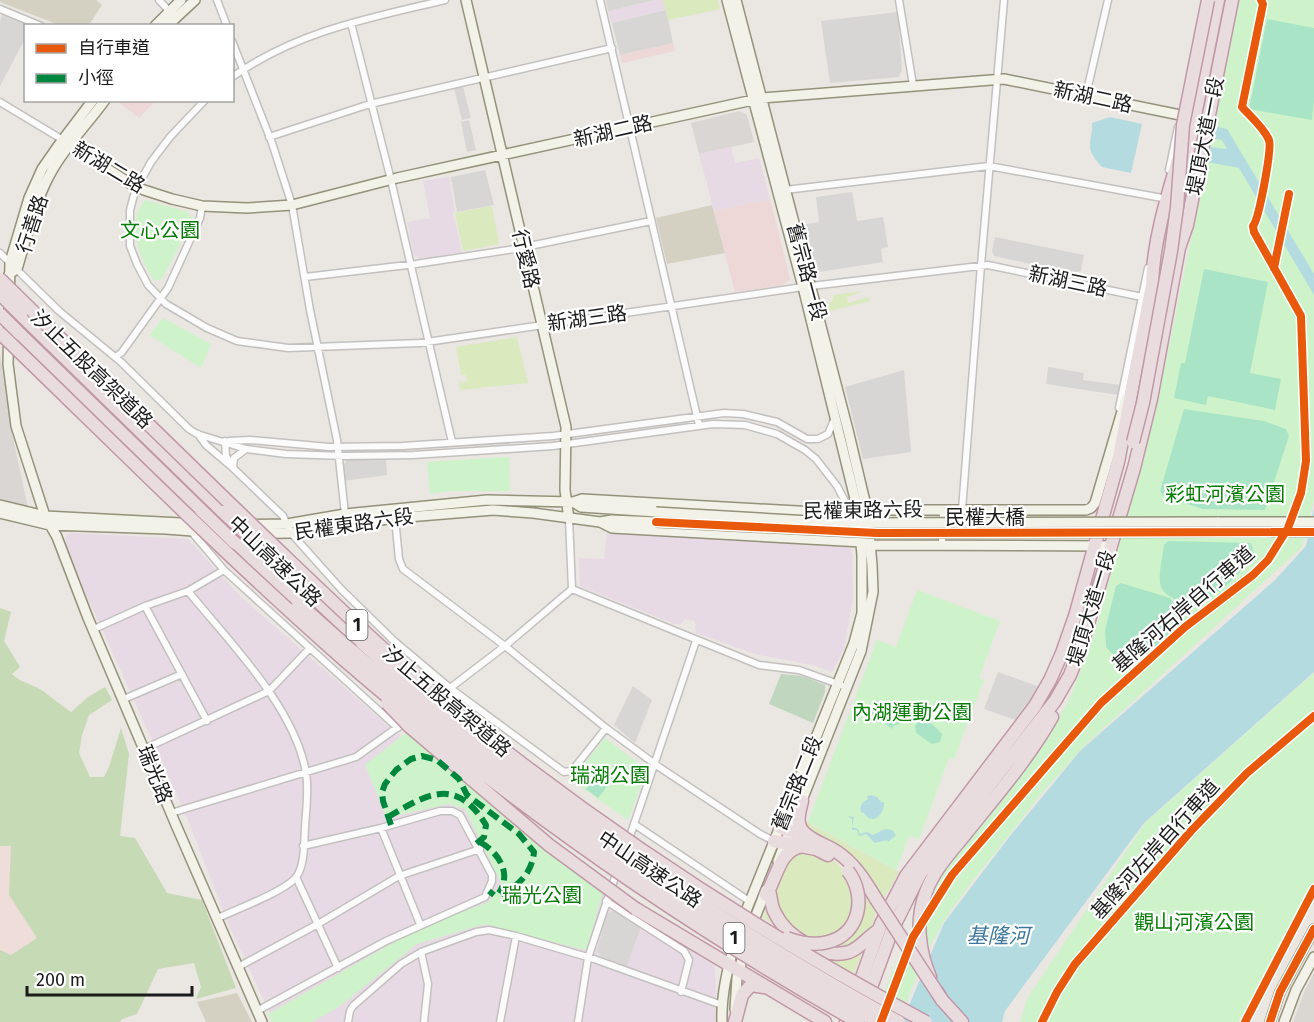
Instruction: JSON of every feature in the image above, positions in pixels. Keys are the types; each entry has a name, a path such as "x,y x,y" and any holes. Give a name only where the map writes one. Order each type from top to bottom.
{"highway":[{"path":"1126,493 1131,441 1170,229 1178,125 1203,0"},
{"path":"1118,462 1131,441 1143,402 1171,252 1183,124 1209,0"},
{"name":"堤頂大道一段","path":"847,1019 879,930 906,876 1035,706 1050,680 1075,616 1118,462 1166,203 1179,155 1209,0"},
{"path":"1179,248 1218,0"},
{"path":"1152,285 1159,272 1202,101 1224,0"},
{"name":"堤頂大道一段","path":"859,1022 892,930 920,874 1035,730 1070,675 1082,644 1151,399 1179,248 1187,225 1232,0"},
{"name":"汐止五股高架道路","path":"9,271 296,567 426,686 533,772 662,863 836,973 926,1022"},
{"name":"中山高速公路","path":"0,294 223,512 362,643 474,741 610,842 695,900 791,960 899,1022"},
{"name":"中山高速公路","path":"0,314 298,603 359,658 459,741 596,845 735,938 878,1022"},
{"name":"汐止五股高架道路","path":"0,333 228,555 344,659 501,786 606,863 717,938 859,1022"},
{"path":"344,659 411,727 549,845 636,909 825,1022"},
{"path":"942,1000 922,957 920,922 926,893 943,863 1042,735 1060,701 1070,675"},
{"path":"802,801 799,824 804,832 836,851 855,867 942,1000 962,1022"},
{"path":"754,923 796,942 811,944 834,940 844,935 851,927 859,908 858,889 848,872 826,854 782,835"},
{"path":"782,835 819,842"},
{"path":"803,846 792,850 783,860 766,894 778,919 803,941 823,951 836,953 847,952 879,930"},
{"path":"735,1022 742,994 748,986 756,984 768,988"}],"main road":[{"path":"169,24 181,0"},
{"path":"158,24 195,0"},
{"name":"行愛路","path":"466,0 542,324 566,439 569,519"},
{"name":"舊宗路一段","path":"727,0 785,190 866,543"},
{"name":"舊宗路一段","path":"735,0 807,287 840,398 860,529 866,543"},
{"name":"新湖二路","path":"67,142 137,187 202,206 247,208 292,205 391,180 758,99 997,79 1180,115"},
{"name":"行善路","path":"47,520 16,426 8,364 9,271 45,185 67,142 92,102"},
{"name":"行善路","path":"67,142 103,102"},
{"name":"民權東路六段","path":"0,505 47,520 289,529 345,514 487,500 570,502 582,499 816,512 1086,510 1095,502 1109,448 1125,399 1132,388"},
{"name":"民權東路六段","path":"570,502 581,507 656,517"},
{"name":"民權東路六段","path":"0,513 47,520 218,534 493,510 600,522 656,517"},
{"name":"民權大橋","path":"656,517 845,523 1314,522"},
{"name":"民權大橋","path":"656,517 866,533 1314,532"},
{"name":"瑞光路","path":"47,520 57,537 171,813 262,1022"},
{"name":"民權東路六段","path":"600,522 612,528 866,543 1111,546"},
{"name":"舊宗路二段","path":"735,1022 734,967 766,894 782,835 837,683 854,643 862,613 866,543"},
{"name":"舊宗路二段","path":"722,1022 722,1005 734,967 749,901 802,801 861,651 873,592 866,543"},
{"path":"1270,1022 1280,992 1313,933"},
{"path":"1284,1022 1296,990 1314,957"}],"street":[{"path":"159,0 172,14"},
{"path":"217,0 226,24"},
{"path":"234,76 273,52 320,32 445,0"},
{"path":"600,0 699,425"},
{"path":"899,0 913,85"},
{"path":"962,510 1004,0"},
{"path":"1086,95 1107,0"},
{"name":"堤頂大道一段","path":"1109,448 1203,0"},
{"path":"0,9 36,24"},
{"path":"351,23 391,180 452,442"},
{"path":"234,46 292,205 338,447 345,514"},
{"path":"269,137 370,104 612,48"},
{"path":"0,102 67,142"},
{"name":"新湖三路","path":"203,102 170,137 151,162 137,187 130,210 130,246 148,285 161,299 196,323 237,341 269,347 318,348 429,341 807,287 987,264 1142,297"},
{"path":"785,190 989,166 1162,198"},
{"path":"116,357 161,299 200,218 202,206"},
{"path":"304,277 411,265 524,248 651,221"},
{"path":"0,253 9,271 116,357 189,429 197,434 246,449 286,454 338,456 423,454 728,423 762,428 805,450 825,469 858,511"},
{"path":"225,441 250,440 338,447 566,439 724,413 760,417 777,422 813,440 828,434 836,418"},
{"path":"197,434 283,516 289,529 349,597 393,640 450,688 564,772 574,767 606,728"},
{"path":"225,441 226,456 233,468"},
{"path":"233,468 234,458 246,449"},
{"path":"942,545 943,510"},
{"path":"815,539 816,512"},
{"path":"395,518 399,559 403,569 654,764 760,834 782,835"},
{"path":"569,519 572,589"},
{"path":"190,530 224,570 398,728"},
{"path":"94,629 145,606 188,591 224,570"},
{"path":"171,813 356,757 398,728 505,646 572,589"},
{"path":"572,589 759,665 799,670 848,687"},
{"path":"188,591 269,691 297,744 306,773 302,862 296,877 281,889 216,919"},
{"path":"145,606 207,721"},
{"path":"578,1022 588,958 696,641"},
{"path":"144,749 269,691 309,649"},
{"path":"124,699 182,674"},
{"path":"257,1011 420,924 486,897 492,881 492,874 480,849 460,815 452,811 440,811 381,828 303,846"},
{"path":"634,824 749,901"},
{"path":"381,828 420,924"},
{"path":"238,967 318,924 399,876 480,849"},
{"path":"296,877 338,968"},
{"path":"606,901 684,951 689,960 681,992"},
{"path":"348,1022 353,1006 400,964 421,952 476,932 489,930 588,958 722,1005"},
{"path":"500,1022 516,939"},
{"path":"421,952 428,984 424,1022"}],"shaded area":[{"path":"0,0 96,0 102,5 90,24 56,24 0,2"},
{"path":"606,0 655,0 608,11"},
{"path":"663,0 666,10 611,23 608,11"},
{"path":"666,10 673,43 620,55 612,23"},
{"path":"898,12 902,70 899,77 830,83 821,21"},
{"path":"3,14 27,24 24,24 24,41 0,86 0,21"},
{"path":"673,43 675,51 622,63 620,55"},
{"path":"463,86 471,118 462,120 454,88"},
{"path":"118,102 154,102 139,118"},
{"path":"740,111 747,115 754,142 699,154 691,123"},
{"path":"469,120 476,150 467,152 461,122"},
{"path":"731,147 735,163 759,158 770,199 714,211 699,154"},
{"path":"485,170 494,205 457,212 451,177"},
{"path":"449,177 455,211 453,212 462,252 420,259 414,255 407,222 430,218 423,181"},
{"path":"852,192 857,221 883,217 888,247 881,249 883,262 813,273 802,225 819,222 816,197"},
{"path":"770,199 790,279 783,285 735,292 714,211"},
{"path":"712,205 725,253 667,264 656,218"},
{"path":"995,237 1084,255 1081,271 1076,274 994,256 992,251"},
{"path":"0,353 11,428 28,508 0,500"},
{"path":"1048,367 1084,373 1083,380 1121,385 1118,395 1046,384"},
{"path":"904,370 911,452 863,459 845,387"},
{"path":"386,459 387,475 344,481 343,466 347,460"},
{"path":"71,533 188,539 240,596 386,724 612,897 715,966 717,1022 274,1022 227,921 190,825 62,544"},
{"path":"607,533 761,540 852,549 853,598 844,649 832,672 813,665 755,654 696,633 695,621 685,619 681,624 674,624 580,586 579,558 604,559"},
{"path":"998,672 1040,687 1016,720 984,709"},
{"path":"633,686 652,700 635,743 614,725"},
{"path":"12,845 9,895 37,938 11,955 0,950 0,846"},
{"path":"614,911 641,927 627,966 602,957 597,951 606,917 608,913"},
{"path":"1314,973 1314,1022 1293,1022 1305,990"},
{"path":"237,993 252,1022 206,1022 197,1002"}],"green space":[{"path":"663,0 718,0 720,9 668,20"},
{"name":"彩虹河濱公園","path":"1237,0 1314,0 1314,500 1302,547 1084,746 1042,793 949,913 930,945 898,1022 873,1022 892,972 953,855 1052,729 1069,700 1092,642 1156,410 1207,162 1220,74"},
{"path":"1267,19 1314,28 1312,120 1249,109"},
{"name":"文心公園","path":"145,200 188,212 193,220 162,279 154,281 140,252 135,230 139,209"},
{"path":"492,206 499,244 463,251 455,213"},
{"path":"1204,269 1268,282 1250,373 1281,379 1275,410 1208,396 1206,405 1174,398 1181,363 1185,363"},
{"path":"864,291 847,297 848,303 869,297 870,301 830,311 828,304 833,300 833,295"},
{"path":"163,318 211,344 201,368 149,335"},
{"path":"517,337 528,383 460,390 459,382 467,381 466,375 461,375 456,347"},
{"path":"1184,409 1264,421 1286,429 1289,436 1265,510 1203,509 1163,496 1160,491"},
{"path":"509,457 510,491 451,491 430,494 427,462"},
{"path":"1168,541 1251,543 1255,557 1229,583 1198,606 1172,598 1161,587 1160,570 1164,545"},
{"path":"1121,583 1170,598 1184,617 1157,645 1126,669 1106,647 1105,630 1116,586"},
{"name":"內湖運動公園","path":"917,590 1000,621 979,678 984,680 954,759 949,758 919,839 909,836 896,870 808,822 877,640 896,647"},
{"path":"0,608 11,612 4,641 20,667 12,674 43,691 71,712 88,697 105,687 112,700 89,715 79,753 90,777 104,777 121,728 129,754 120,836 135,838 167,893 202,900 236,988 196,999 201,987 194,963 158,969 137,1014 122,1019 120,1022 0,1022 0,950 11,955 37,938 9,895 11,846 0,846"},
{"name":"觀山河濱公園","path":"1314,673 1314,896 1248,1022 1020,1022 1028,997 1145,823"},
{"path":"781,674 802,676 825,685 825,692 813,723 769,704"},
{"path":"877,700 888,708 900,709 903,713 900,724 893,726 892,729 882,721 868,720 865,717 865,707"},
{"path":"921,720 930,723 942,734 940,742 932,744 916,733 915,725"},
{"name":"瑞光公園","path":"409,730 485,800 604,889 587,947 585,950 485,924 417,944 340,1006 312,1022 272,1022 268,1014 419,928 489,902 501,883 465,809 448,804 387,818 365,765"},
{"name":"瑞湖公園","path":"605,738 647,770 628,820 571,780"},
{"path":"604,765 617,774 598,798 586,789"},
{"path":"803,820 899,872 883,900 867,875 852,858 833,843 806,830"},
{"path":"795,847 830,858 844,870 850,882 854,894 850,918 843,928 832,935 818,939 803,938 763,918 782,864"},
{"path":"858,882 878,907 854,974 800,945 813,944 852,926"}],"water":[{"path":"1110,117 1142,124 1131,173 1102,167 1090,149 1092,123"},
{"path":"1214,126 1227,129 1314,274 1314,295 1239,168 1207,162 1210,147 1227,149 1222,140 1211,138"},
{"name":"基隆河","path":"1314,508 1314,672 1144,823 1005,1011 1002,1022 902,1022 944,923 1010,836 1080,751 1275,580 1306,546"},
{"path":"871,795 884,802 882,812 874,819 868,818 860,810 864,801 868,799 867,796"},
{"path":"852,827 858,829 860,834 867,832 873,835 885,829 892,830 896,835 888,842 887,840 875,843 866,834 859,836 857,830 852,830"}],"marked path":[{"path":"391,825 383,801 382,792 385,784 396,770 411,759 422,756 437,760 459,779 467,795 519,834 534,852 531,866 524,878 501,895"},
{"path":"388,817 428,797 440,794 452,795 464,800 486,825 484,837 476,844"},
{"path":"480,842 493,852 502,864 504,878 499,893"},
{"path":"489,891 494,895"}],"cycle path":[{"name":"基隆河右岸自行車道","path":"881,1022 913,937 952,875 1101,703 1185,627 1253,575 1268,560 1288,528 1301,493 1306,461 1301,316 1254,232 1253,226 1267,169 1269,140 1261,127 1242,107 1263,4 1261,0"},
{"path":"1274,268 1289,194"},
{"name":"基隆河右岸自行車道","path":"656,522 877,533 1314,532"},
{"name":"基隆河左岸自行車道","path":"1042,1022 1075,964 1191,831 1247,773 1314,716"},
{"path":"1245,1022 1314,889"},
{"path":"1270,1022 1280,992 1314,929"}]}
